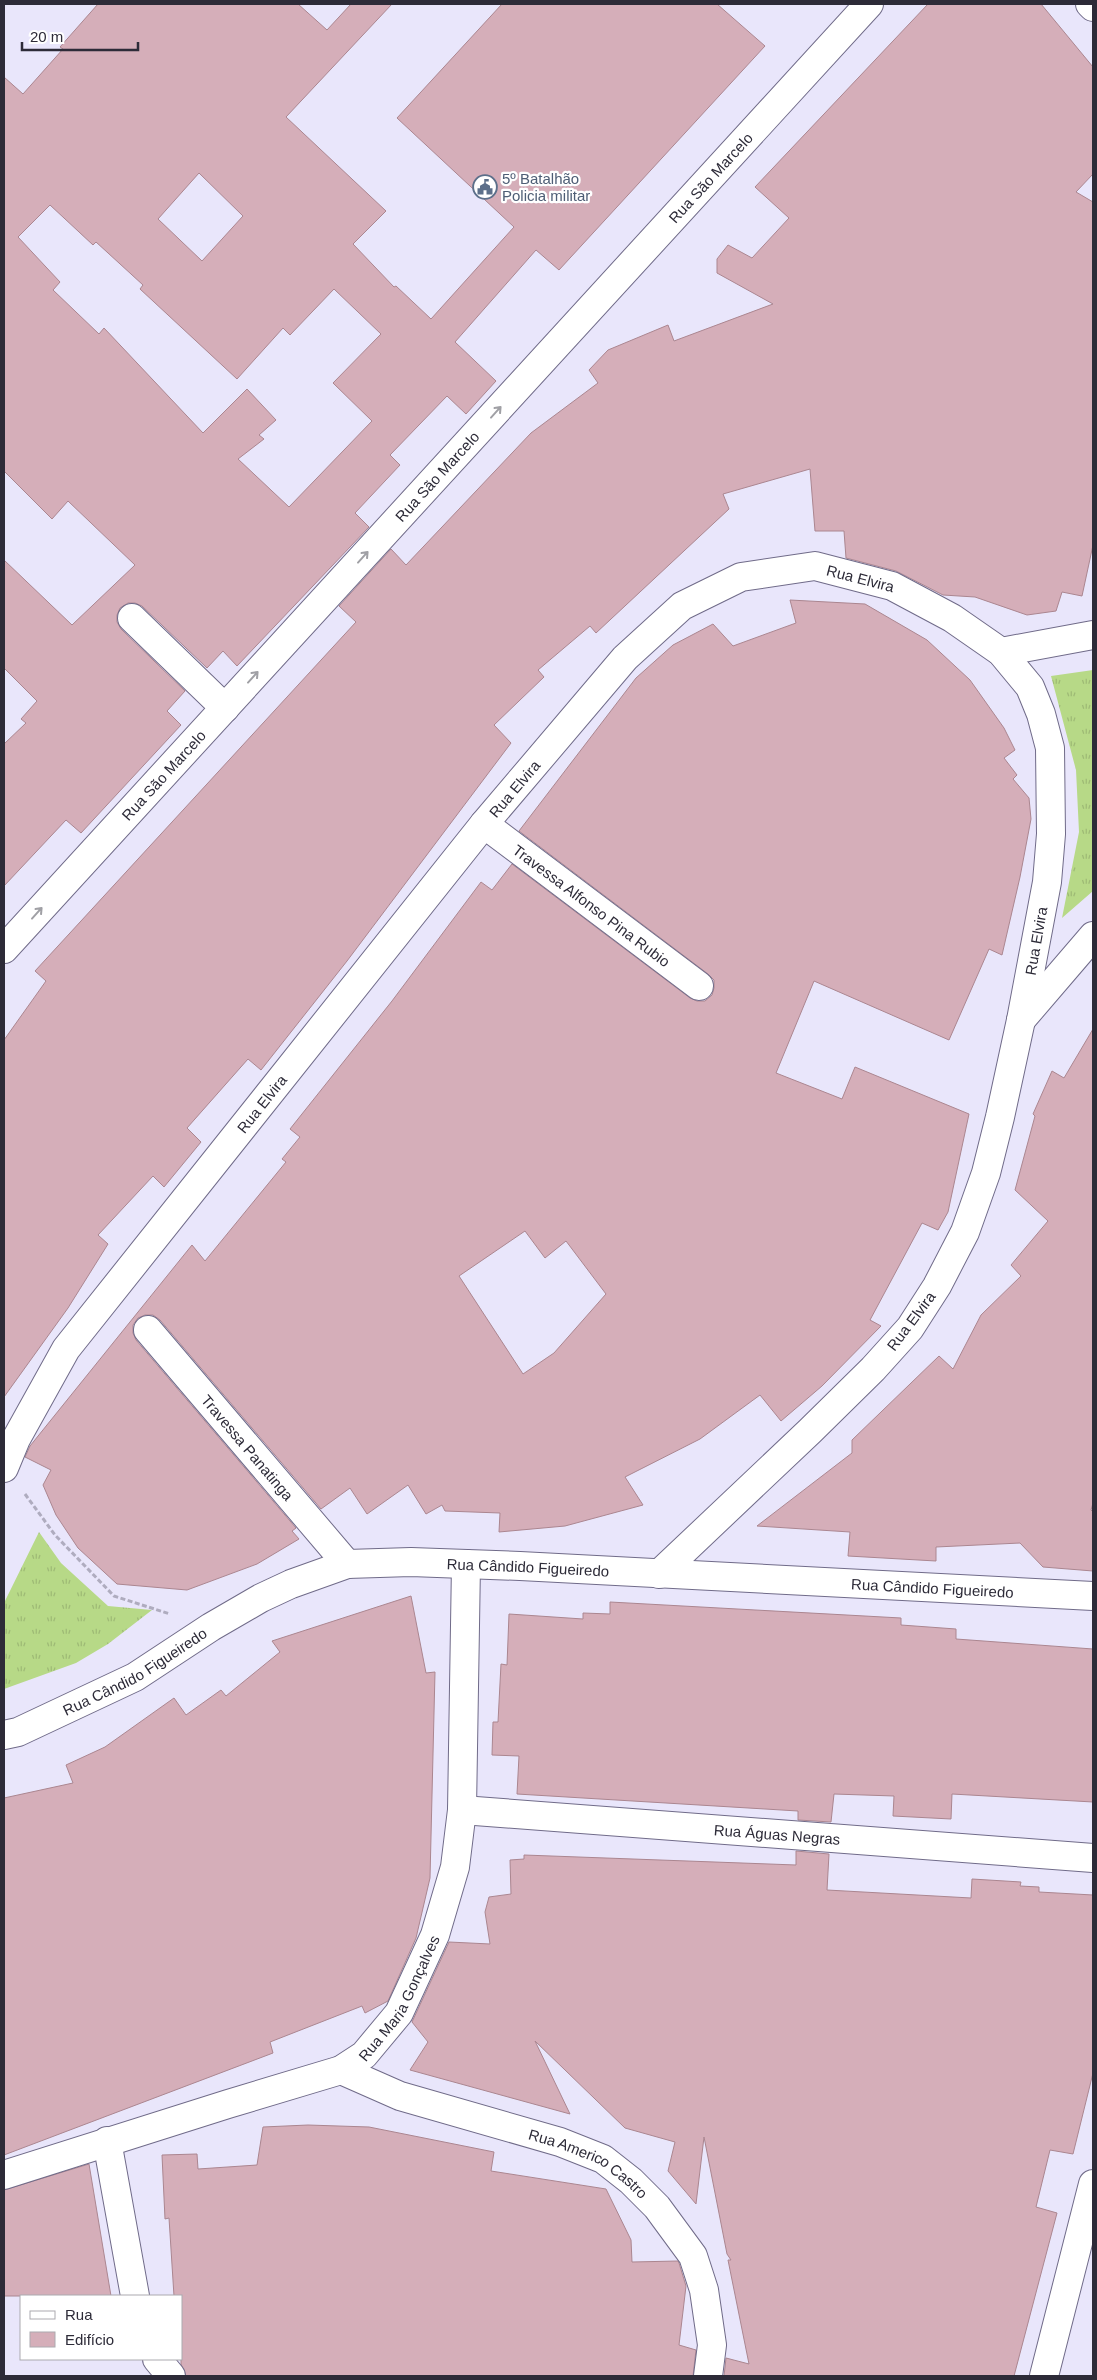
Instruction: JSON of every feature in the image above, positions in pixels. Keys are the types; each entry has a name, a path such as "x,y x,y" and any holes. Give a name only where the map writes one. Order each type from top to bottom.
{"street":[{"name":"Rua São Marcelo","path":"4,949 869,4"},
{"path":"1090,4 1093,8"},
{"name":"Rua Elvira","path":"4,1466 16,1439 66,1349 484,824 624,658 682,606 741,577 815,566 892,586 952,618 1001,652 1030,687 1041,714 1050,748 1051,834 1047,882 1021,1020 988,1164 965,1232 937,1286 910,1328 873,1369 659,1574"},
{"path":"132,618 225,708"},
{"path":"1001,652 1093,635"},
{"name":"Travessa Alfonso Pina Rubio","path":"484,824 699,986"},
{"path":"1021,1020 1093,936"},
{"name":"Travessa Panatinga","path":"148,1330 347,1564"},
{"name":"Rua Cândido Figueiredo","path":"4,1735 18,1732 136,1677 211,1627 291,1584 347,1564 411,1562 466,1564 1093,1596"},
{"name":"Rua Maria Gonçalves","path":"4,2175 107,2141 341,2070 364,2056 399,2013 435,1936 455,1867 462,1810 466,1564"},
{"name":"Rua Águas Negras","path":"462,1810 1093,1858"},
{"name":"Rua Americo Castro","path":"341,2070 400,2096 560,2142 603,2159 631,2181 656,2208 693,2256 704,2290 712,2345 708,2376"},
{"path":"107,2141 135,2295"},
{"path":"1044,2376 1093,2184"},
{"path":"158,2360 170,2376"}],"path":[{"path":"4,1466 55,1535 114,1596 211,1627"}],"green space":[{"path":"1093,670 1093,891 1062,918 1079,832 1076,770 1051,676"},
{"path":"39,1532 61,1563 108,1606 152,1610 108,1644 76,1663 4,1689 4,1603"}],"building":[{"path":"98,4 298,4 327,30 351,4 392,4 286,117 386,211 353,244 394,287 396,286 431,319 514,227 397,118 502,4 717,4 765,46 559,270 536,250 455,342 496,381 466,414 447,396 390,455 400,465 355,513 369,527 237,666 223,651 207,668 142,606 128,603 120,608 117,622 121,629 185,691 167,711 181,725 81,833 66,820 4,886 4,744 26,723 21,719 37,701 4,668 4,560 72,625 135,565 68,501 52,519 4,471 4,77 23,94 63,49 60,47","holes":["199,173 243,216 202,261 158,219","50,205 93,245 96,242 143,285 140,289 237,379 283,328 290,335 334,289 381,334 333,383 372,421 289,507 238,459 264,439 259,435 276,420 247,389 203,433 104,328 99,334 53,290 60,282 18,237"]},
{"path":"928,4 1041,4 1093,67 1093,174 1076,192 1093,202 1093,545 1082,596 1062,592 1056,611 1027,615 975,597 943,595 896,571 846,558 844,531 815,531 810,469 723,494 729,509 596,633 590,626 538,670 544,677 494,725 511,743 347,961 261,1070 248,1059 187,1128 201,1142 164,1187 153,1176 98,1235 108,1244 68,1308 4,1397 4,1040 46,981 35,971 356,622 339,606 391,549 406,565 531,433 598,383 589,370 608,350 668,325 674,341 773,304 717,273 717,259 728,245 752,258 789,218 755,187"},
{"path":"790,600 865,604 927,640 970,680 1004,728 1015,750 1004,758 1017,775 1013,779 1029,798 1031,819 1002,955 989,949 949,1040 814,981 776,1073 842,1099 855,1067 969,1114 948,1212 938,1230 922,1223 870,1320 881,1326 822,1386 781,1421 760,1395 700,1439 625,1477 643,1505 565,1526 499,1532 500,1513 445,1511 442,1505 426,1514 408,1485 367,1514 350,1488 321,1509 160,1320 153,1315 145,1315 138,1318 133,1325 133,1333 136,1340 296,1528 292,1531 299,1539 257,1564 187,1590 117,1584 78,1548 56,1515 43,1485 51,1470 25,1457 30,1446 192,1245 205,1261 286,1162 282,1159 300,1137 290,1129 392,1001 481,882 492,890 512,864 690,998 697,1001 705,1001 712,995 714,980 708,974 519,831 636,678 673,645 713,624 733,646 796,623","holes":["525,1231 545,1258 566,1241 606,1294 554,1353 523,1374 459,1276"]},
{"path":"1093,1029 1093,1503 1091,1510 1093,1512 1093,1571 1043,1567 1020,1543 936,1547 936,1561 848,1556 850,1532 757,1526 852,1453 852,1440 939,1356 953,1369 981,1315 1021,1276 1011,1265 1048,1221 1015,1190 1035,1116 1033,1114 1052,1071 1064,1078"},
{"path":"411,1596 426,1673 435,1672 430,1878 416,1938 388,2001 365,2013 362,2006 270,2042 273,2053 4,2155 4,1798 73,1783 66,1765 105,1747 174,1698 186,1715 221,1690 226,1696 280,1652 272,1641"},
{"path":"610,1602 901,1618 901,1625 956,1629 956,1639 1093,1649 1093,1802 952,1794 951,1819 893,1816 894,1796 834,1794 831,1822 798,1820 798,1811 517,1794 519,1756 492,1755 493,1722 498,1722 501,1664 507,1665 509,1614 583,1619 583,1613 610,1614"},
{"path":"796,1851 829,1854 827,1890 971,1898 972,1879 1021,1882 1020,1886 1039,1887 1039,1892 1093,1895 1093,2073 1073,2154 1050,2150 1036,2207 1057,2213 1014,2376 724,2376 726,2358 749,2364 728,2260 731,2260 727,2254 704,2137 696,2204 668,2171 675,2142 625,2128 535,2041 570,2114 410,2070 428,2042 412,2022 449,1942 490,1944 485,1912 489,1897 511,1894 510,1860 524,1859 524,1855 796,1865"},
{"path":"308,2125 369,2127 494,2152 491,2171 606,2189 631,2240 632,2262 678,2261 679,2263 686,2286 679,2345 696,2350 693,2376 186,2376 181,2364 182,2295 174,2295 169,2218 165,2219 162,2155 197,2154 198,2169 257,2165 263,2127"},
{"path":"89,2164 111,2295 4,2296 4,2190"}],"place":[{"name":"5º Batalhão Policia militar","path":"485,187"}]}
